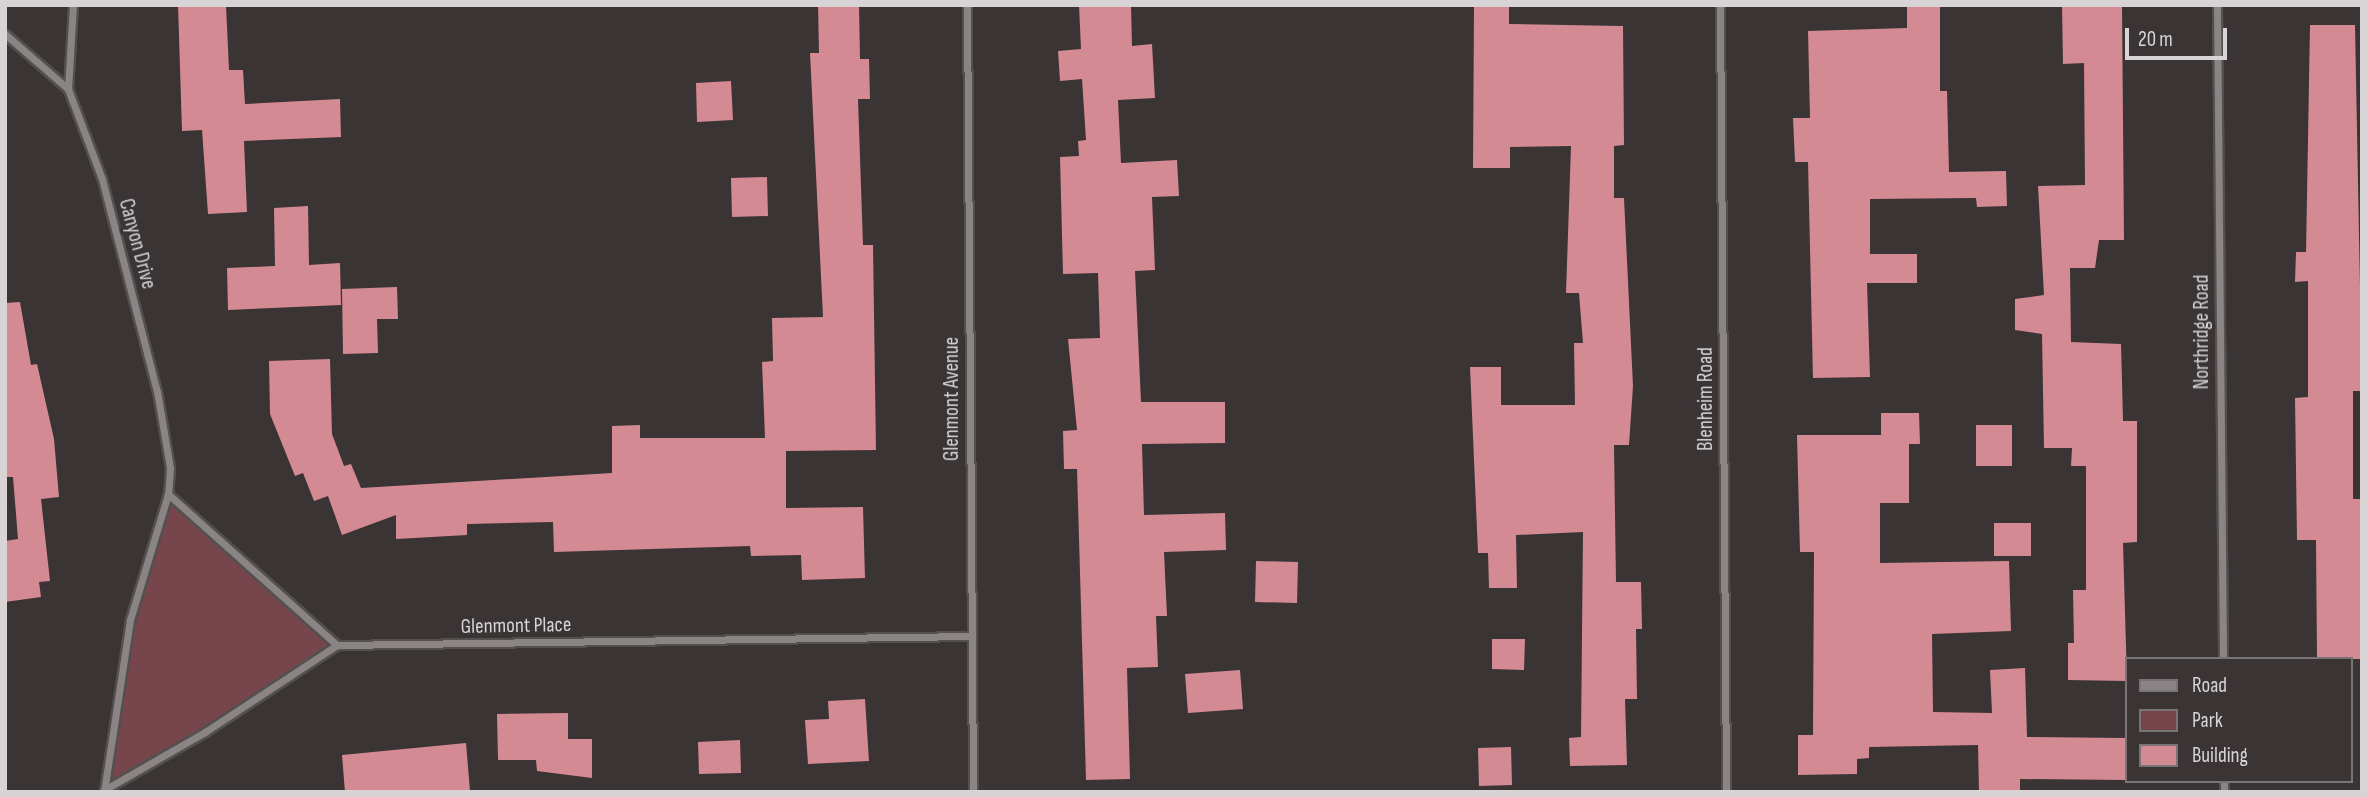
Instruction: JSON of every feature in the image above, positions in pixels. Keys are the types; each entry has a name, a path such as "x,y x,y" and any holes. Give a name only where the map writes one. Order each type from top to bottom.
{"street":[{"name":"Canyon Drive","path":"73,5 68,89 102,179 158,391 170,468 168,494 130,621 104,791"},
{"name":"Glenmont Avenue","path":"967,5 973,792"},
{"name":"Blenheim Road","path":"1720,5 1726,792"},
{"name":"Northridge Road","path":"2217,5 2223,657"},
{"path":"5,34 68,89"},
{"path":"104,791 195,738 337,645 168,494"},
{"name":"Glenmont Place","path":"337,645 971,636"}],"green space":[{"path":"168,494 337,645 104,790 130,620"}],"building":[{"path":"178,5 226,5 229,70 243,70 245,104 340,99 341,137 244,141 247,212 208,214 202,130 182,131"},
{"path":"818,5 859,5 860,59 869,59 870,99 858,99 863,245 873,245 876,450 786,451 786,508 863,507 865,578 802,580 801,555 751,556 750,546 554,552 553,522 467,524 467,535 396,539 396,515 342,535 328,496 314,501 303,473 295,476 270,414 269,361 330,359 332,434 344,466 351,464 361,488 612,473 612,426 640,425 640,438 765,438 762,362 773,361 772,318 823,317 810,53 819,53"},
{"path":"1079,5 1131,5 1132,46 1152,44 1155,98 1118,100 1121,163 1177,160 1179,196 1152,197 1155,270 1135,271 1141,402 1225,402 1225,443 1142,444 1144,515 1225,513 1226,550 1164,552 1167,616 1156,616 1158,667 1127,668 1130,779 1086,780 1077,469 1064,469 1063,431 1077,430 1068,339 1100,338 1098,273 1063,274 1060,157 1079,156 1078,141 1086,140 1082,79 1060,81 1058,51 1081,49"},
{"path":"1474,5 1509,5 1509,24 1623,26 1624,145 1614,146 1614,198 1624,198 1633,386 1629,445 1614,445 1616,582 1641,582 1642,629 1636,629 1637,699 1625,699 1627,765 1570,766 1569,738 1581,737 1583,532 1516,535 1517,588 1489,588 1488,553 1478,553 1470,367 1501,367 1501,405 1575,405 1574,343 1583,343 1579,293 1566,293 1571,146 1510,147 1510,168 1473,168"},
{"path":"1907,5 1940,5 1940,91 1947,91 1949,172 2006,171 2007,206 1977,207 1976,198 1870,199 1870,254 1917,254 1917,283 1867,283 1870,377 1813,378 1808,162 1795,162 1793,118 1810,118 1808,31 1907,28"},
{"path":"2062,5 2122,5 2124,240 2099,240 2095,268 2070,268 2071,342 2121,344 2123,421 2137,421 2137,542 2123,543 2126,681 2068,680 2068,643 2074,643 2073,590 2086,590 2086,466 2071,466 2072,448 2044,448 2042,334 2015,330 2015,299 2044,295 2038,186 2085,185 2084,63 2063,64"},
{"path":"2310,25 2355,25 2362,391 2353,391 2353,499 2362,499 2362,659 2317,657 2316,540 2297,540 2295,398 2308,397 2308,281 2295,282 2296,252 2306,252"},
{"path":"731,81 733,120 697,122 696,83"},
{"path":"767,177 768,216 732,217 731,178"},
{"path":"308,206 309,265 340,263 341,305 228,310 227,268 275,266 274,208"},
{"path":"397,287 398,319 377,319 378,353 343,354 342,289"},
{"path":"20,302 31,365 37,364 54,439 59,497 41,499 50,581 39,582 41,597 5,602 5,541 18,539 13,477 5,477 5,303"},
{"path":"1881,413 1919,413 1920,444 1909,444 1909,503 1880,503 1880,563 2009,561 2011,631 1932,634 1933,712 1992,713 1990,670 2025,668 2027,737 2126,738 2126,780 2020,779 2020,792 1979,792 1978,745 1869,747 1869,758 1857,759 1857,774 1798,775 1798,735 1813,735 1814,552 1800,552 1797,435 1881,435"},
{"path":"1976,425 2012,425 2012,466 1976,466"},
{"path":"1994,523 2031,523 2031,556 1994,556"},
{"path":"1256,561 1298,562 1297,603 1255,602"},
{"path":"1492,639 1525,639 1524,670 1492,669"},
{"path":"1240,670 1243,709 1188,713 1185,674"},
{"path":"865,699 869,761 808,764 805,720 829,719 828,701"},
{"path":"568,713 568,739 592,739 592,778 537,771 536,760 498,760 497,714"},
{"path":"740,740 741,773 699,774 698,742"},
{"path":"466,743 470,791 345,792 342,755"},
{"path":"1511,747 1512,785 1479,786 1478,748"}]}
